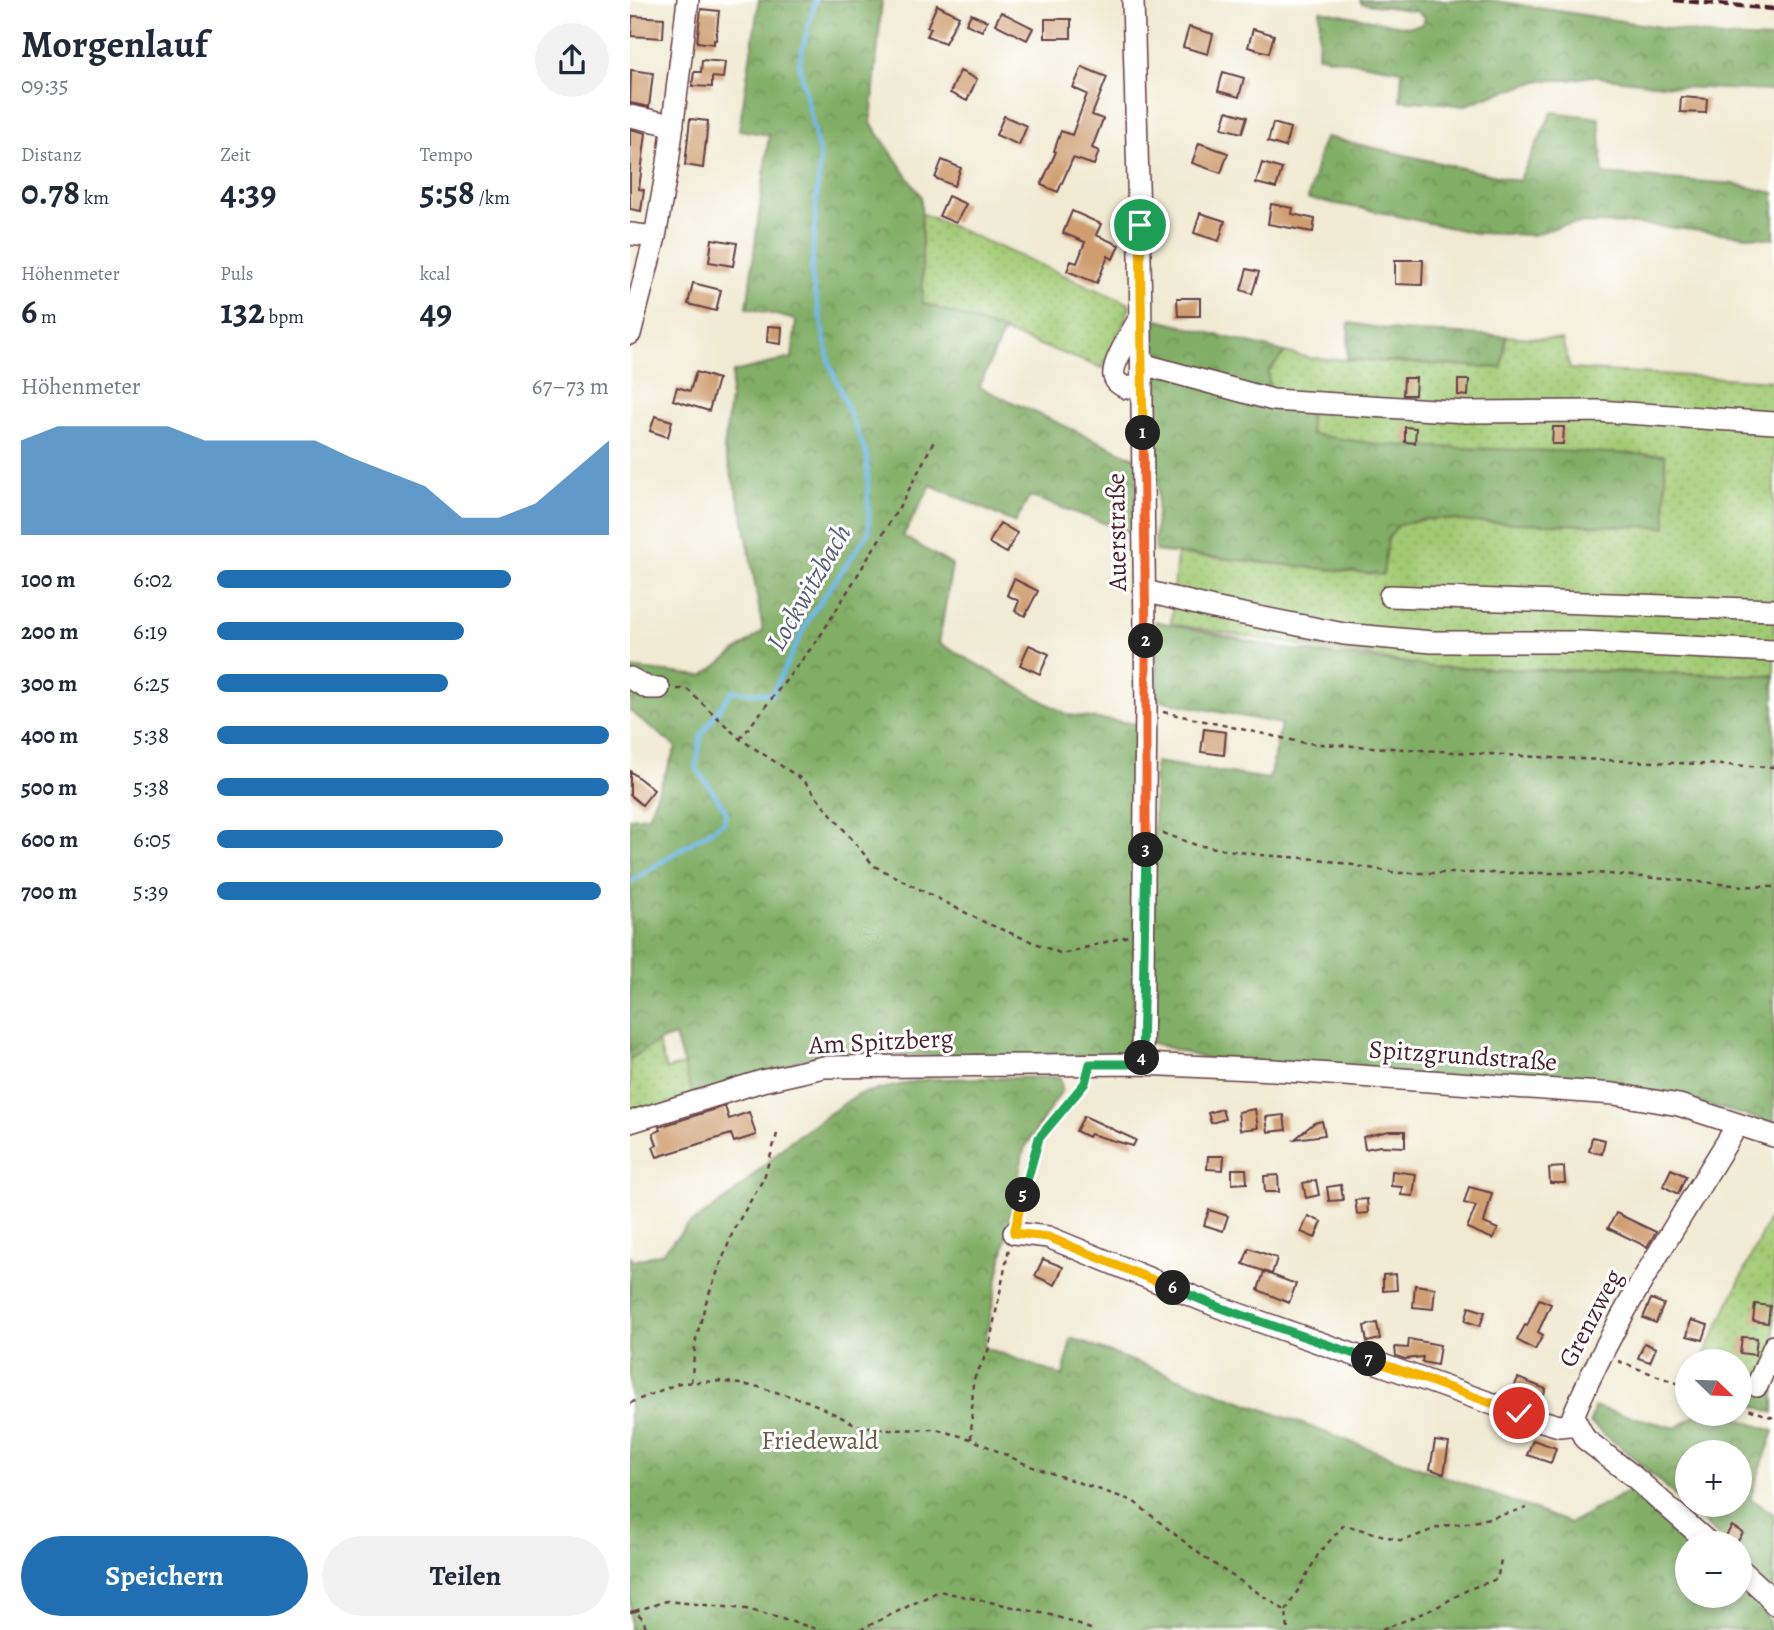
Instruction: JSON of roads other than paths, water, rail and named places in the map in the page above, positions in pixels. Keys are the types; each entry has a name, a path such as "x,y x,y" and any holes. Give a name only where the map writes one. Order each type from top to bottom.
{"street":[{"path":"630,334 655,237 673,125 688,0 680,0"},
{"path":"1120,0 1124,89 1127,98 1137,106 1150,75 1146,0"},
{"name":"Auerstraße","path":"1133,0 1141,314 1146,708 1142,1064"},
{"path":"630,116 673,125"},
{"path":"630,234 655,237"},
{"path":"1141,314 1115,365 1114,375 1117,382 1126,388 1132,389 1142,375 1273,400 1466,412 1598,411 1774,423"},
{"path":"1145,591 1213,608 1344,634 1432,642 1580,642 1774,651"},
{"path":"1390,596 1774,610"},
{"path":"630,678 648,688 659,688"},
{"name":"Am Spitzberg","path":"630,1122 762,1081 824,1067 1142,1064"},
{"name":"Spitzgrundstraße","path":"1142,1064 1274,1070 1614,1094 1679,1105 1774,1136"},
{"name":"Grenzweg","path":"1577,1424 1573,1416 1603,1350 1670,1231 1738,1124"},
{"path":"1014,1233 1048,1237 1219,1307 1553,1426 1577,1424 1585,1439 1633,1476 1695,1531"},
{"path":"1757,1386 1774,1346"},
{"path":"1752,1581 1770,1598 1774,1616"}],"waterway":[{"name":"Lockwitzbach","path":"630,882 724,822 726,811 696,767 701,735 732,691 772,694 811,615 869,532 867,456 830,365 811,274 820,158 799,63 815,0"}],"railway":[{"path":"1674,0 1774,9"}],"park label":[{"name":"Friedewald","path":"820,1440"}]}
